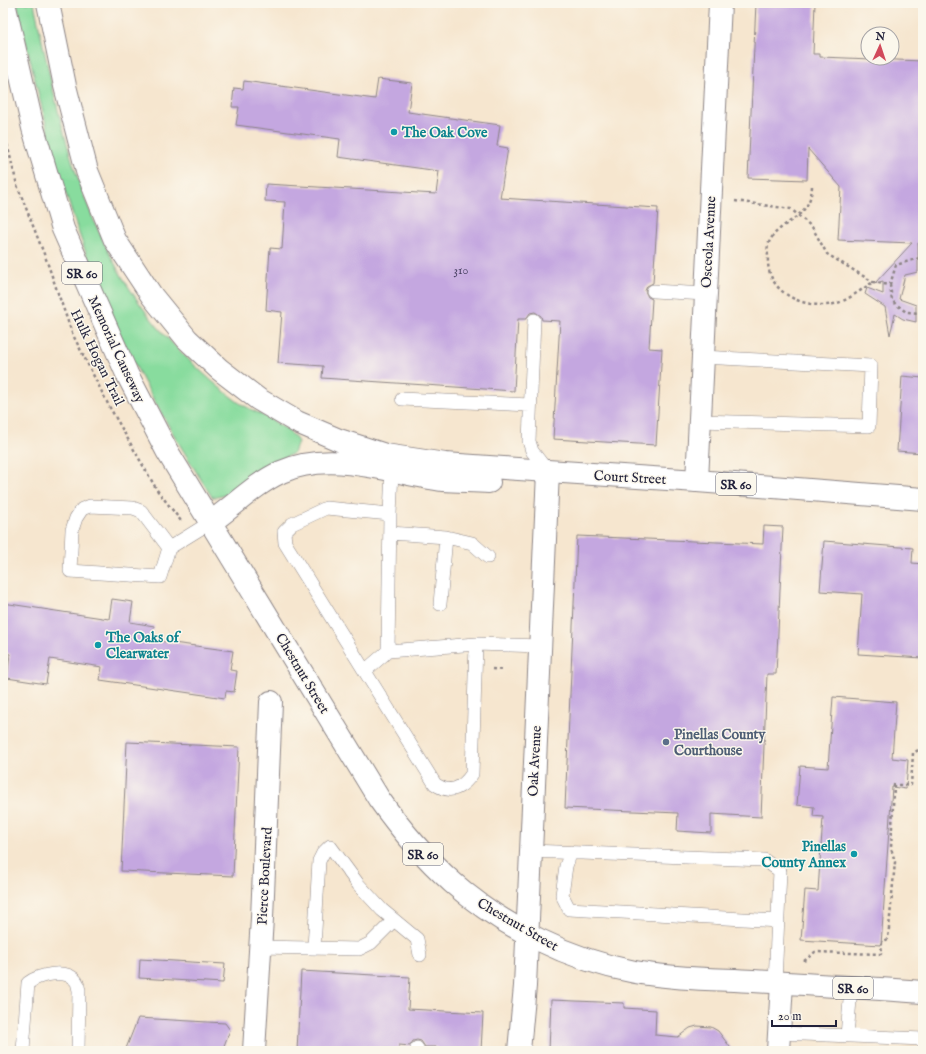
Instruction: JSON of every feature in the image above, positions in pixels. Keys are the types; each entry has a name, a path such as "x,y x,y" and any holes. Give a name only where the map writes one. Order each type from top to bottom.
{"main road":[{"name":"Memorial Causeway","path":"4,3 33,128 63,229 127,374 167,451 211,522"},
{"name":"Court Street","path":"48,3 65,86 87,171 119,246 152,296 187,339 219,370 258,399 297,422 339,440 385,455 445,464 548,472 697,480 923,499"},
{"name":"Osceola Avenue","path":"697,480 720,3"},
{"path":"211,522 249,492 281,472 314,463 353,464 444,480 500,483 548,472"},
{"name":"Oak Avenue","path":"518,1051 525,986 526,932 548,472"},
{"name":"Chestnut Street","path":"211,522 379,799 402,830 454,884 499,916 526,932 560,949 597,962 634,972 679,978 923,992"},
{"name":"Pierce Boulevard","path":"254,1051 271,702"},
{"path":"779,983 779,1042"}],"lane":[{"path":"653,291 705,294"},
{"path":"534,320 529,441 535,456 548,472"},
{"path":"699,421 869,426 871,366 702,357"},
{"path":"402,399 530,405"},
{"path":"388,651 392,471"},
{"path":"169,548 141,512 133,508 90,506 82,510 76,518 72,530 70,571 160,577 169,548 211,522"},
{"path":"390,514 326,508 292,524 284,532 285,543 366,670 435,784 444,790 453,789 465,784 472,774 476,644"},
{"path":"390,533 446,537 472,543 488,557"},
{"path":"440,604 446,537"},
{"path":"366,670 388,651 476,644 540,646"},
{"path":"314,948 319,861 323,853 330,846 358,884 382,910 417,939 420,955"},
{"path":"530,851 764,860 780,871 778,920 779,983"},
{"path":"571,852 566,866 562,895 569,909 778,920"},
{"path":"260,947 359,949 372,943 394,920"},
{"path":"23,1051 28,983 35,978 51,974 68,975 76,981 79,990 78,1051"},
{"path":"847,1036 851,988"},
{"path":"779,1042 847,1036 923,1039"}],"path":[{"name":"Hulk Hogan Trail","path":"3,127 17,185 46,259 72,333 109,406 157,490 192,534"},
{"path":"812,186 812,195 805,210 777,231 768,245 767,265 772,281 788,297 808,303 827,305 844,300 873,282"},
{"path":"735,201 791,209 812,228 827,254 873,282 890,285"},
{"path":"923,257 896,265 890,285 892,301 906,312 923,313"},
{"path":"799,961 806,961 815,952 881,954 882,942 888,939 895,862 891,848 894,785 911,785 913,754 922,748 923,735"}],"green space":[{"path":"17,3 34,3 67,145 82,191 100,235 123,277 150,317 196,367 238,402 280,425 294,436 298,442 294,453 268,465 254,474 238,488 226,495 212,497 180,446 122,339 98,284 62,180 34,75"}],"building":[{"path":"756,3 815,3 813,54 820,54 820,57 860,59 860,66 900,66 900,60 923,61 923,243 918,243 918,272 905,275 899,299 916,305 916,322 903,319 895,314 890,335 885,307 865,294 867,288 883,294 883,281 875,283 912,243 838,240 841,187 808,149 807,180 748,178"},
{"path":"378,79 412,83 408,112 500,125 497,146 508,148 500,198 658,208 653,283 647,286 645,291 648,297 652,299 649,348 662,349 656,445 553,439 560,321 542,320 541,316 535,312 530,313 526,319 518,319 514,391 322,378 323,366 278,363 282,312 266,310 270,248 282,249 285,202 265,201 266,184 436,194 439,171 338,157 340,139 236,125 239,107 232,107 234,88 243,89 244,81 375,99"},
{"path":"902,376 923,378 923,453 897,451"},
{"name":"Pinellas County Courthouse","path":"764,526 783,527 776,674 767,674 761,817 711,814 711,833 677,831 678,813 565,808 577,536 763,544"},
{"path":"824,541 913,548 912,563 923,564 923,658 858,654 862,594 820,591"},
{"name":"The Oaks of Clearwater","path":"112,599 133,602 130,622 154,626 151,640 233,651 230,670 237,671 234,692 226,691 225,698 100,680 102,667 50,659 46,684 7,678 10,654 3,652 3,603 109,619"},
{"name":"Pinellas County Annex","path":"833,697 896,702 892,758 908,760 906,789 892,787 881,945 801,940 805,890 818,891 823,817 813,816 814,807 797,805 800,766 828,768"},
{"path":"127,742 239,747 233,876 121,871"},
{"path":"140,959 225,964 223,983 139,978"},
{"path":"301,971 410,977 408,1009 483,1013 481,1051 436,1051 436,1047 425,1047 421,1041 417,1040 413,1041 410,1046 399,1045 399,1051 297,1051"},
{"path":"551,1000 624,1003 624,1008 656,1010 655,1035 678,1037 690,1028 697,1026 711,1027 718,1031 733,1051 549,1051"},
{"path":"138,1018 225,1023 230,1030 222,1051 125,1051"}],"place":[{"name":"The Oak Cove","path":"394,132"},
{"name":"The Oaks of Clearwater","path":"98,645"},
{"name":"Pinellas County Courthouse","path":"666,742"},
{"name":"Pinellas County Annex","path":"854,854"}]}
